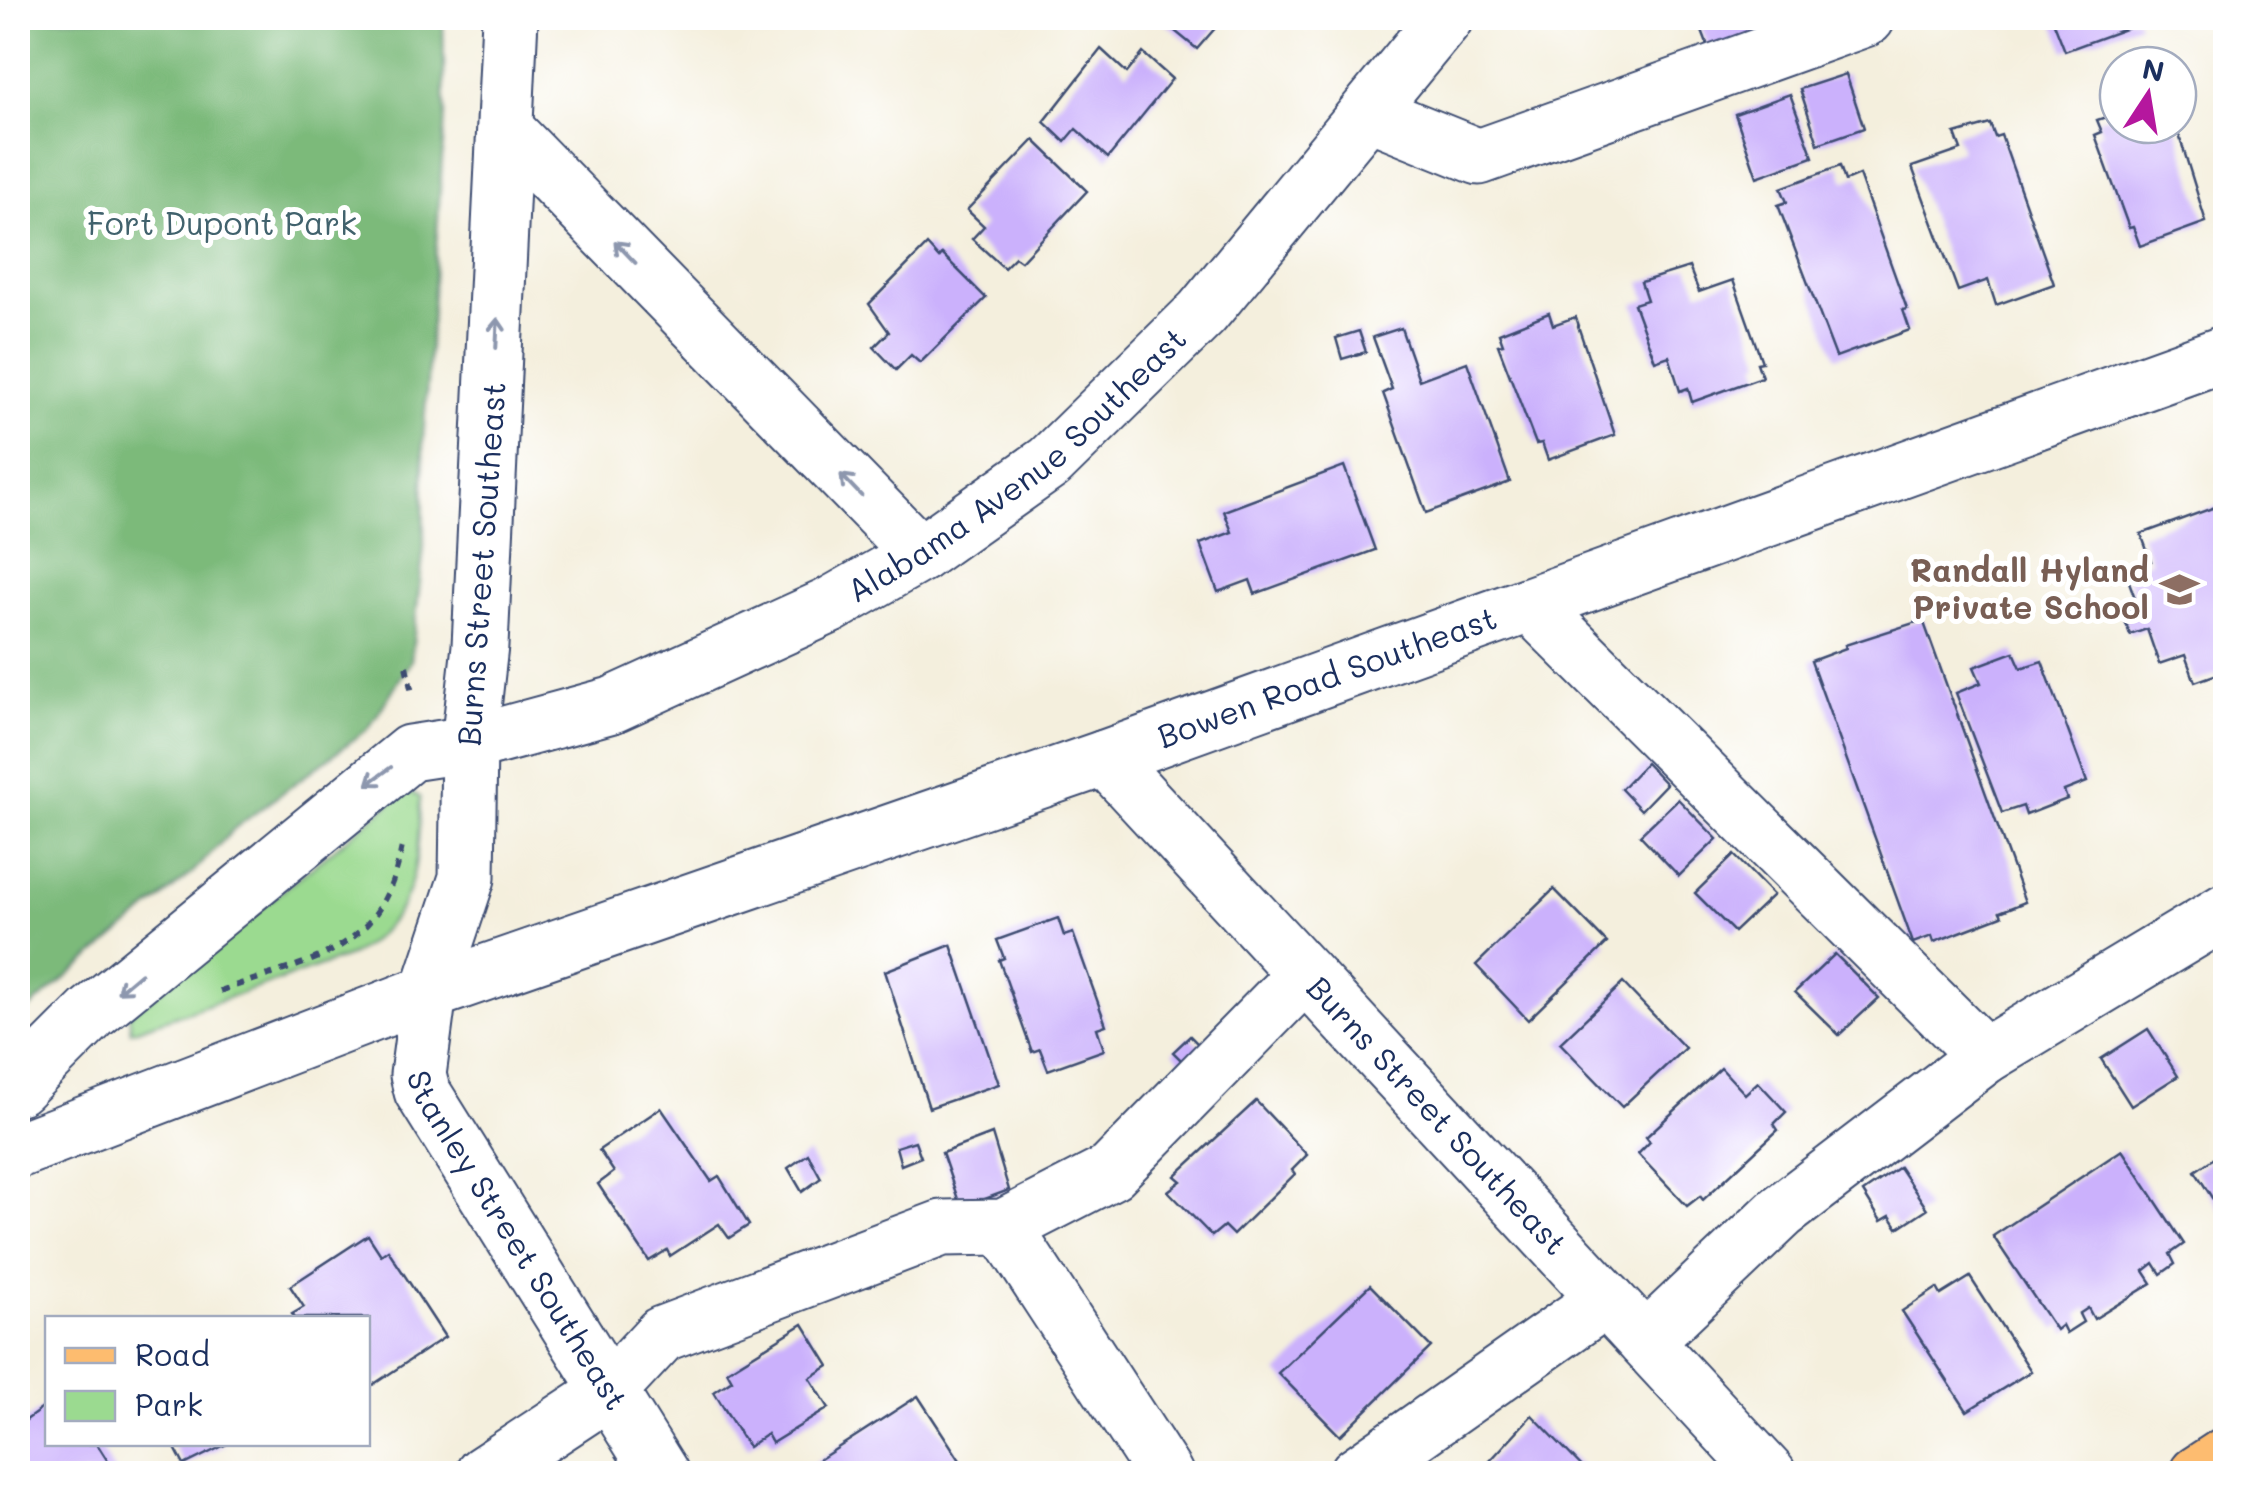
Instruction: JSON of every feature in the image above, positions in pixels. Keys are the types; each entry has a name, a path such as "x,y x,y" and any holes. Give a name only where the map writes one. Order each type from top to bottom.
{"main road":[{"path":"2198,1474 2226,1455"}],"street":[{"name":"Burns Street Southeast","path":"429,992 467,878 468,744 480,646 508,130 510,18"},
{"name":"Alabama Avenue Southeast","path":"18,1087 92,1013 410,753 468,744 612,705 830,606 920,554 1050,462 1202,312 1370,113 1444,18"},
{"path":"1370,113 1479,157 1867,18"},
{"path":"508,130 920,554"},
{"name":"Bowen Road Southeast","path":"429,992 1105,758 2226,353"},
{"path":"1531,605 1986,1056"},
{"name":"Burns Street Southeast","path":"1105,758 1768,1474"},
{"path":"1645,1341 1781,1212 1986,1056 2226,910"},
{"path":"483,1474 609,1391 662,1334 942,1228 1004,1227 1111,1172 1305,974"},
{"path":"18,1150 429,992"},
{"name":"Stanley Street Southeast","path":"429,992 418,1075 422,1090 661,1474"},
{"path":"1004,1227 1164,1474"},
{"path":"1357,1474 1606,1299"}],"path":[{"path":"406,666 412,694"},
{"path":"210,994 338,949 365,930 390,897 404,822"}],"green space":[{"name":"Fort Dupont Park","path":"18,18 443,18 445,115 423,443 424,547 411,661 369,728 235,828 192,873 18,1018"},
{"path":"407,790 420,797 415,868 401,906 372,940 350,956 131,1031 129,1015"}],"building":[{"path":"1159,18 1224,18 1197,49"},
{"path":"1697,18 1771,18 1779,40 1715,65"},
{"path":"2052,18 2137,18 2139,24 2065,51"},
{"path":"1101,49 1127,73 1143,53 1172,79 1108,158 1076,129 1065,142 1044,122"},
{"path":"1846,74 1864,128 1818,144 1800,89"},
{"path":"1790,94 1813,157 1757,177 1735,114"},
{"path":"1990,124 1995,137 2001,135 2054,284 1996,305 1988,280 1958,291 1912,167 1961,150 1955,134"},
{"path":"1034,140 1087,191 1021,261 1015,257 1004,268 972,239 984,226 967,210"},
{"path":"2099,145 2182,145 2206,222 2140,246 2133,227 2129,228"},
{"path":"1840,166 1845,181 1859,175 1907,309 1903,310 1910,330 1836,357 1778,205 1787,202 1781,188"},
{"path":"927,245 939,258 942,254 986,298 920,363 911,355 896,370 874,347 889,332 869,304"},
{"path":"1689,267 1699,292 1733,280 1762,362 1757,363 1762,377 1692,402 1688,388 1680,391 1669,356 1655,361 1634,304 1647,300 1641,282"},
{"path":"1549,313 1553,325 1575,317 1615,435 1548,460 1542,443 1536,444 1498,345 1503,344 1499,333"},
{"path":"1401,328 1419,380 1467,362 1510,482 1426,513 1383,393 1392,389 1373,337"},
{"path":"1359,331 1366,352 1342,359 1336,338"},
{"path":"1344,466 1375,550 1255,594 1250,580 1218,592 1200,544 1232,532 1224,511"},
{"name":"Randall Hyland Private School","path":"2226,503 2226,671 2195,682 2185,655 2159,664 2147,629 2130,635 2122,612 2138,606 2125,571 2151,561 2141,534"},
{"path":"1923,620 2025,902 2000,912 2002,916 1934,942 1932,936 1913,943 1811,661 1846,648 1845,645"},
{"path":"2014,652 2021,668 2042,661 2087,782 2064,791 2067,799 2026,815 2023,806 2002,813 1956,693 1981,683 1974,667"},
{"path":"1646,763 1666,784 1641,810 1621,789"},
{"path":"1678,799 1717,839 1679,876 1640,835"},
{"path":"1734,855 1773,895 1734,932 1695,893"},
{"path":"1554,889 1607,943 1528,1020 1476,965"},
{"path":"1058,918 1064,936 1073,933 1106,1025 1097,1028 1104,1050 1048,1070 1040,1049 1032,1052 999,960 1004,958 997,940"},
{"path":"951,945 999,1084 929,1108 885,971"},
{"path":"1835,954 1879,998 1839,1035 1795,992"},
{"path":"1623,983 1685,1048 1622,1107 1560,1043"},
{"path":"2148,1029 2178,1076 2131,1106 2101,1059"},
{"path":"1190,1036 1202,1048 1186,1065 1173,1052"},
{"path":"1721,1068 1745,1094 1758,1082 1786,1112 1774,1124 1778,1130 1703,1200 1700,1196 1687,1206 1638,1154 1650,1142 1646,1137"},
{"path":"1256,1101 1307,1155 1292,1170 1295,1174 1233,1235 1224,1226 1212,1236 1168,1191 1181,1181 1175,1176"},
{"path":"661,1108 711,1181 719,1176 749,1225 729,1238 719,1224 670,1256 667,1250 649,1261 598,1184 614,1172 599,1150"},
{"path":"992,1134 1009,1190 961,1208 942,1153"},
{"path":"915,1141 921,1157 901,1165 896,1147"},
{"path":"2122,1150 2184,1244 2170,1254 2175,1264 2161,1274 2154,1263 2144,1271 2152,1283 2094,1319 2088,1308 2079,1314 2083,1322 2066,1333 2062,1325 2056,1330 1993,1236"},
{"path":"2226,1150 2226,1220 2195,1171"},
{"path":"808,1154 821,1178 802,1192 788,1168"},
{"path":"1899,1167 1927,1209 1898,1228 1890,1216 1881,1221 1863,1192"},
{"path":"368,1235 381,1255 388,1250 445,1337 370,1387 370,1316 294,1316 304,1307 290,1286"},
{"path":"1970,1277 2031,1371 1967,1411 1902,1311 1937,1288 1941,1295"},
{"path":"1370,1285 1431,1347 1340,1436 1278,1373"},
{"path":"803,1324 829,1366 810,1378 829,1408 772,1443 767,1434 748,1447 714,1392 732,1380 727,1371"},
{"path":"918,1396 967,1471 813,1474 808,1467"},
{"path":"45,1406 45,1446 98,1446 116,1474 20,1474 18,1426"},
{"path":"1532,1415 1589,1474 1478,1474"},
{"path":"174,1446 223,1446 184,1465"}],"place":[{"name":"Randall Hyland Private School","path":"2179,589"}]}
